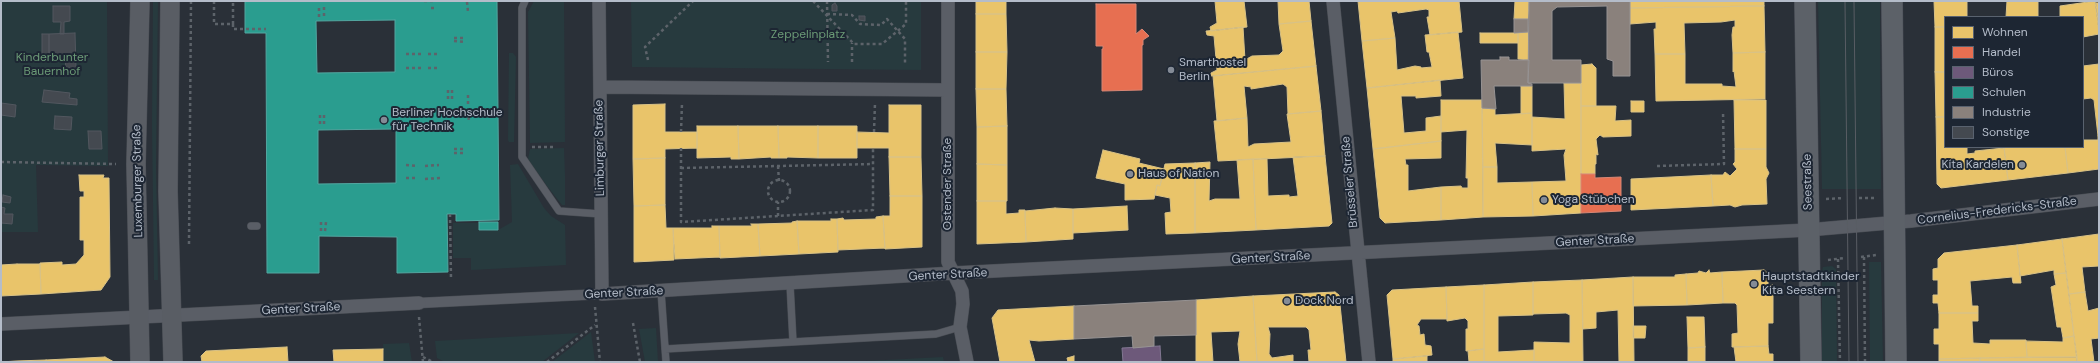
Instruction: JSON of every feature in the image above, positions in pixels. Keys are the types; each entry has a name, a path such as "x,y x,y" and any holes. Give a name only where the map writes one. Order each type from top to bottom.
{"main road":[{"name":"Luxemburger Straße","path":"140,1 136,164 140,362"},
{"path":"170,1 168,191 173,362"},
{"name":"Seestraße","path":"1805,1 1811,362"},
{"path":"1892,1 1896,362"}],"street":[{"name":"Limburger Straße","path":"598,294 601,214 599,1"},
{"name":"Ostender Straße","path":"948,1 948,262 962,291 963,304 960,328 967,362"},
{"name":"Brüsseler Straße","path":"1333,1 1357,254 1369,362"},
{"path":"600,87 948,90"},
{"name":"Cornelius-Fredericks-Straße","path":"1894,222 2099,199"},
{"name":"Genter Straße","path":"1,324 662,291 954,273 1357,254 1808,230 1894,222"}],"lane":[{"path":"525,1 522,8 522,157 558,211 601,214"},
{"path":"790,284 793,342"},
{"path":"662,291 666,362"},
{"path":"665,349 936,334 960,328"}],"path":[{"path":"189,245 191,1"},
{"path":"214,1 214,24 233,24"},
{"path":"233,1 233,29 266,29"},
{"path":"424,1 434,1"},
{"path":"648,60 645,48 693,1"},
{"path":"813,1 854,44 882,44 898,31 906,24 906,1"},
{"path":"827,1 828,62"},
{"path":"467,2 468,12"},
{"path":"319,7 319,17"},
{"path":"324,7 324,17"},
{"path":"828,15 852,15 860,24 881,25 887,19 905,39 905,63"},
{"path":"454,40 465,40"},
{"path":"852,42 852,62"},
{"path":"406,54 421,54"},
{"path":"428,54 439,54"},
{"path":"406,68 421,68"},
{"path":"428,68 439,68"},
{"path":"448,90 450,99 452,90"},
{"path":"468,92 468,104"},
{"path":"681,132 682,100"},
{"path":"874,101 874,132"},
{"path":"468,111 469,122"},
{"path":"1657,166 1724,164 1723,111"},
{"path":"320,115 320,125"},
{"path":"324,115 324,125"},
{"path":"522,147 553,147"},
{"path":"681,148 681,222 873,210 873,148"},
{"path":"454,151 466,151"},
{"path":"1,162 116,164"},
{"path":"681,168 873,164"},
{"path":"407,165 418,165"},
{"path":"778,166 779,181"},
{"path":"407,178 418,178"},
{"path":"425,178 440,178"},
{"path":"779,181 785,183 789,192 784,200 778,202 769,196 768,189 772,183 779,181"},
{"path":"1860,198 1884,197"},
{"path":"1826,199 1844,198"},
{"path":"778,202 778,216"},
{"path":"450,214 451,280"},
{"path":"321,222 321,231"},
{"path":"325,231 326,222"},
{"path":"1865,362 1862,257 1881,255"},
{"path":"1821,260 1844,258"},
{"path":"1838,259 1840,362"},
{"path":"598,294 595,325 600,362"},
{"path":"633,323 640,362"},
{"path":"547,362 595,325"},
{"path":"420,335 423,362"},
{"path":"422,356 433,362"}],"green space":[{"name":"Kinderbunter Bauernhof","path":"1,1 107,1 108,166 36,165 38,232 1,232"},
{"path":"153,1 158,1 156,166 158,280 154,280 152,125"},
{"path":"534,1 564,1 565,142 530,143 528,12"},
{"name":"Zeppelinplatz","path":"631,1 921,1 921,70 632,67"},
{"path":"1818,1 1880,1 1881,189 1822,189"},
{"path":"509,53 513,53 516,57 514,142 509,142 508,140"},
{"path":"564,148 565,205 562,205 528,159 530,149"},
{"path":"518,164 544,208 551,216 565,225 566,265 471,270 471,258 453,258 453,223 479,223 479,231 498,230 512,222 510,165"},
{"path":"1869,262 1881,262 1883,362 1870,362"},
{"path":"1832,266 1836,269 1837,362 1822,362 1822,271 1823,267"},
{"path":"656,328 658,362 645,362 639,329"},
{"path":"591,332 595,362 552,362"},
{"path":"579,333 542,362 445,362 437,358 435,341"},
{"path":"409,343 412,362 384,362 383,344"},
{"path":"943,357 944,362 847,362"}],"building: Wohnen":[{"path":"976,1 1006,1 1006,14 976,14"},
{"path":"1215,1 1244,1 1247,27 1211,31 1210,27 1217,23"},
{"path":"1278,1 1309,1 1311,21 1279,24"},
{"path":"1358,1 1459,1 1462,32 1430,35 1427,17 1429,17 1429,10 1426,9 1398,13 1397,11 1391,12 1395,38 1362,41"},
{"path":"1515,1 1529,1 1528,19 1514,19"},
{"path":"1630,1 1764,1 1764,6 1630,8"},
{"path":"1934,1 1967,1 1967,16 1944,16 1944,27 1935,27"},
{"path":"2007,1 2038,1 2038,16 2006,16"},
{"path":"2095,1 2099,34 2084,37 2084,16 2060,16 2060,6"},
{"path":"2096,3 2099,3 2099,30"},
{"path":"1764,6 1765,52 1733,53 1732,35 1733,27 1735,27 1735,20 1684,23 1685,54 1655,54 1654,29 1656,29 1656,22 1630,24 1630,8"},
{"path":"976,14 1006,14 1007,52 976,52"},
{"path":"1311,21 1316,66 1211,76 1211,73 1217,70 1214,36 1207,35 1206,31 1243,27 1245,60 1252,56 1279,55 1283,51 1279,24"},
{"path":"1935,27 1944,27 1944,72 1935,72"},
{"path":"1458,32 1463,78 1367,88 1362,41 1395,38 1397,70 1415,66 1421,68 1432,67 1429,52 1427,52 1425,35"},
{"path":"1528,32 1529,60 1518,59 1518,33"},
{"path":"1480,33 1518,33 1518,43 1480,43"},
{"path":"976,52 1007,52 1006,89 976,89"},
{"path":"1765,52 1765,99 1656,101 1655,54 1685,54 1685,84 1722,84 1722,86 1736,87 1734,71 1733,72 1733,53"},
{"path":"1592,64 1596,68 1596,106 1581,106 1581,65"},
{"path":"2099,64 2099,136 2094,100 2091,98 2084,99 2084,66"},
{"path":"1316,66 1321,111 1288,114 1287,87 1283,84 1251,89 1251,87 1244,86 1247,118 1217,121 1213,76"},
{"path":"1935,72 1944,72 1944,117 1936,117"},
{"path":"1440,80 1441,96 1416,98 1416,96 1401,96 1404,133 1426,131 1426,118 1441,116 1441,141 1373,149 1367,88"},
{"path":"1564,83 1581,83 1581,213 1533,216 1532,182 1566,181 1564,155 1566,149 1532,151 1532,117 1565,119"},
{"path":"1521,86 1532,86 1532,113 1521,114"},
{"path":"976,89 1006,89 1007,126 977,127"},
{"path":"1441,100 1482,100 1483,217 1441,220 1441,187 1461,186 1462,188 1468,188 1468,178 1466,178 1467,130 1441,132"},
{"path":"1734,100 1766,100 1766,149 1735,149"},
{"path":"1631,101 1644,101 1644,112 1631,112"},
{"path":"665,104 665,132 697,132 697,148 665,149 665,158 633,159 633,105"},
{"path":"889,105 921,105 921,157 889,157 889,148 857,148 857,132 889,133"},
{"path":"1581,106 1616,106 1615,121 1631,120 1631,136 1603,137 1600,135 1596,139 1598,155 1596,154 1595,174 1581,174"},
{"path":"1482,108 1495,109 1495,115 1532,113 1532,145 1495,143 1497,167 1483,167"},
{"path":"1321,111 1325,156 1218,161 1214,121 1247,118 1248,147 1254,144 1291,142 1287,114"},
{"path":"1936,117 1944,117 1944,148 1967,148 1967,154 1975,153 1975,151 2004,148 2008,180 1941,188 1937,184"},
{"path":"697,126 738,126 739,159 731,159 731,157 697,158"},
{"path":"738,126 778,126 779,158 739,159"},
{"path":"778,126 818,126 818,158 779,158"},
{"path":"818,126 857,126 857,158 818,158"},
{"path":"1007,126 1007,165 977,164 977,127"},
{"path":"2099,136 2099,169 2068,173 2065,148 2084,148 2084,140 2098,140"},
{"path":"1441,141 1441,158 1405,159 1406,165 1408,165 1408,191 1441,187 1441,220 1385,223 1380,218 1373,149"},
{"path":"2004,148 2065,148 2068,173 2008,180"},
{"path":"1735,149 1766,149 1766,167 1769,173 1766,179 1767,204 1742,205 1735,207 1730,205 1713,206 1711,175 1723,175 1725,172 1730,176 1737,169 1733,164 1735,162"},
{"name":"Haus of Nation","path":"1103,150 1140,159 1139,163 1164,169 1160,186 1157,185 1154,199 1125,200 1125,184 1096,178"},
{"path":"1325,156 1332,223 1329,226 1256,230 1253,159 1267,159 1268,196 1289,195 1289,197 1298,196 1293,157"},
{"path":"889,157 921,157 922,196 890,196"},
{"path":"665,158 665,205 634,206 633,159"},
{"path":"1253,159 1256,230 1195,233 1195,163 1210,162 1209,201 1215,199 1240,199 1237,160"},
{"path":"1195,163 1195,233 1166,234 1165,213 1171,212 1170,198 1155,195 1157,185 1160,186 1165,164"},
{"path":"977,164 1007,165 1007,201 977,201"},
{"path":"1483,167 1497,167 1497,183 1532,182 1533,216 1483,217"},
{"path":"79,175 104,175 103,178 109,178 110,277 101,290 41,294 40,263 62,262 62,265 76,264 84,255 84,240 80,240 80,197 84,197 84,191 80,191"},
{"path":"1711,175 1713,206 1631,210 1631,179"},
{"path":"890,196 922,196 922,247 885,249 883,216 890,216"},
{"path":"977,201 1006,201 1006,214 1019,213 1019,210 1025,210 1026,242 977,244"},
{"path":"665,205 666,228 673,228 674,260 634,262 634,206"},
{"path":"1127,206 1128,230 1073,233 1073,209"},
{"path":"1055,208 1073,209 1073,239 1026,242 1025,211"},
{"path":"883,216 885,248 838,250 837,219 876,219 876,217"},
{"path":"831,219 837,219 838,252 799,254 797,221 831,221"},
{"path":"797,221 799,254 760,256 758,224 792,223"},
{"path":"751,224 758,224 760,256 720,258 719,226 752,226"},
{"path":"712,226 719,226 720,257 675,259 673,228 712,228"},
{"path":"2099,234 2099,266 2082,267 2085,292 2069,294 2062,239"},
{"path":"2062,239 2066,273 2054,274 2054,270 2020,276 2017,245"},
{"path":"2017,245 2021,283 2013,283 2012,277 1970,281 1972,306 1978,306 1978,313 1939,313 1938,303 1933,303 1933,295 1938,295 1938,280 1933,280 1933,269 1938,268 1938,259 1944,253"},
{"path":"40,264 41,294 1,296 1,265"},
{"path":"1709,270 1710,273 1722,272 1723,303 1687,305 1686,274 1698,273 1699,271 1706,273"},
{"path":"1764,270 1768,273 1768,285 1773,285 1773,323 1768,323 1768,346 1732,347 1732,334 1738,333 1737,305 1735,303 1723,303 1722,272"},
{"path":"2066,273 2074,336 2063,338 2061,327 2057,327 2051,287 2056,285 2054,274"},
{"path":"1686,274 1687,305 1633,306 1633,277 1675,277 1675,275"},
{"path":"1633,277 1634,362 1619,362 1618,310 1596,312 1596,328 1583,329 1582,280"},
{"path":"1582,280 1583,362 1534,362 1534,342 1570,343 1570,315 1566,313 1533,314 1533,282"},
{"path":"1533,282 1533,315 1498,316 1498,352 1534,350 1534,362 1484,362 1484,285"},
{"path":"1484,285 1484,349 1466,351 1466,329 1468,329 1468,321 1465,318 1447,321 1446,287"},
{"path":"1446,287 1447,319 1421,319 1417,325 1419,326 1420,335 1424,334 1425,345 1431,346 1432,355 1393,359 1387,295 1392,290"},
{"path":"1335,292 1339,295 1346,362 1309,362 1308,350 1311,350 1309,330 1306,327 1268,327 1270,334 1269,354 1272,358 1293,355 1293,362 1257,362 1253,296"},
{"path":"2085,292 2088,311 2099,308 2099,338 2091,339 2094,362 2077,362 2069,294"},
{"path":"1253,296 1257,362 1240,362 1238,344 1240,331 1211,332 1213,362 1196,362 1196,300"},
{"path":"1074,306 1074,339 1039,341 1029,340 1035,362 1000,362 992,318 998,310"},
{"path":"1939,313 1978,313 1978,321 1972,321 1973,343 1990,344 1990,340 2026,340 2027,357 1939,359 1939,344 1934,344 1934,329 1939,329"},
{"path":"1687,317 1704,317 1705,347 1688,348"},
{"path":"1633,326 1646,326 1645,338 1633,338"},
{"path":"2074,336 2077,357 2027,357 2026,341 2063,342 2063,338"},
{"path":"1768,346 1769,354 1773,354 1773,362 1736,362 1734,347"},
{"path":"287,347 288,362 202,362 201,356 206,351"},
{"path":"1705,347 1705,362 1688,362 1688,348"},
{"path":"383,349 383,362 334,362 333,350"},
{"path":"1484,349 1484,362 1469,362 1468,351"},
{"path":"1074,356 1074,362 1068,362 1067,358"},
{"path":"1427,356 1427,362 1393,362 1393,359"},
{"path":"105,357 114,362 46,362 46,360"},
{"path":"2077,357 2077,362 1980,362 1980,358"},
{"path":"1980,358 1980,362 1939,362 1939,359"},
{"path":"46,360 46,362 1,362 16,361"}],"building: Handel":[{"path":"1096,4 1136,4 1136,34 1142,29 1149,36 1143,40 1142,45 1142,90 1102,91 1103,46 1096,46"},
{"path":"1581,174 1595,174 1595,178 1621,177 1621,211 1581,213"}],"building: Büros":[{"path":"1160,346 1161,362 1123,362 1122,348"}],"building: Schulen":[{"path":"245,1 497,1 499,220 456,221 456,214 447,214 448,272 397,273 397,237 319,236 319,273 267,273 266,33 245,33","holes":["395,20 395,72 317,73 316,21","396,129 396,183 318,184 318,130"]},
{"path":"479,222 498,222 498,230 479,230"}],"building: Industrie":[{"path":"1529,1 1630,1 1630,76 1613,76 1613,61 1607,59 1607,6 1557,7 1552,11 1552,60 1581,60 1581,83 1528,83"},
{"path":"1514,19 1528,19 1528,32 1514,33"},
{"path":"1500,57 1509,57 1509,60 1529,60 1528,83 1532,84 1532,86 1494,86 1496,109 1482,108 1481,60 1500,60"},
{"path":"1196,300 1196,335 1154,336 1154,346 1133,348 1132,336 1074,339 1074,306"}],"building: Sonstige":[{"path":"835,3 837,6 837,11 832,11 832,5"},
{"path":"53,6 70,6 70,21 64,22 64,34 60,34 61,22 53,22"},
{"path":"859,16 865,16 865,21 859,20"},
{"path":"75,33 76,68 66,68 65,60 49,60 49,34"},
{"path":"42,34 49,34 49,60 42,61"},
{"path":"44,90 70,93 69,98 77,99 77,105 42,102"},
{"path":"1,103 16,105 15,117 1,115"},
{"path":"55,116 72,117 71,130 54,129"},
{"path":"88,131 101,131 102,149 89,149"},
{"path":"3,195 11,197 10,203 2,202"},
{"path":"1,207 5,208 4,214 13,214 12,224 1,223"}],"tram line":[{"path":"1845,1 1849,362"},
{"path":"1854,1 1858,362"}],"place":[{"name":"Smarthostel Berlin","path":"1171,70"},
{"name":"Berliner Hochschule für Technik","path":"384,120"},
{"name":"Kita Kardelen","path":"2022,165"},
{"name":"Haus of Nation","path":"1130,174"},
{"name":"Yoga Stübchen","path":"1544,200"},
{"name":"Hauptstadtkinder Kita Seestern","path":"1754,284"},
{"name":"Dock Nord","path":"1287,301"}]}
